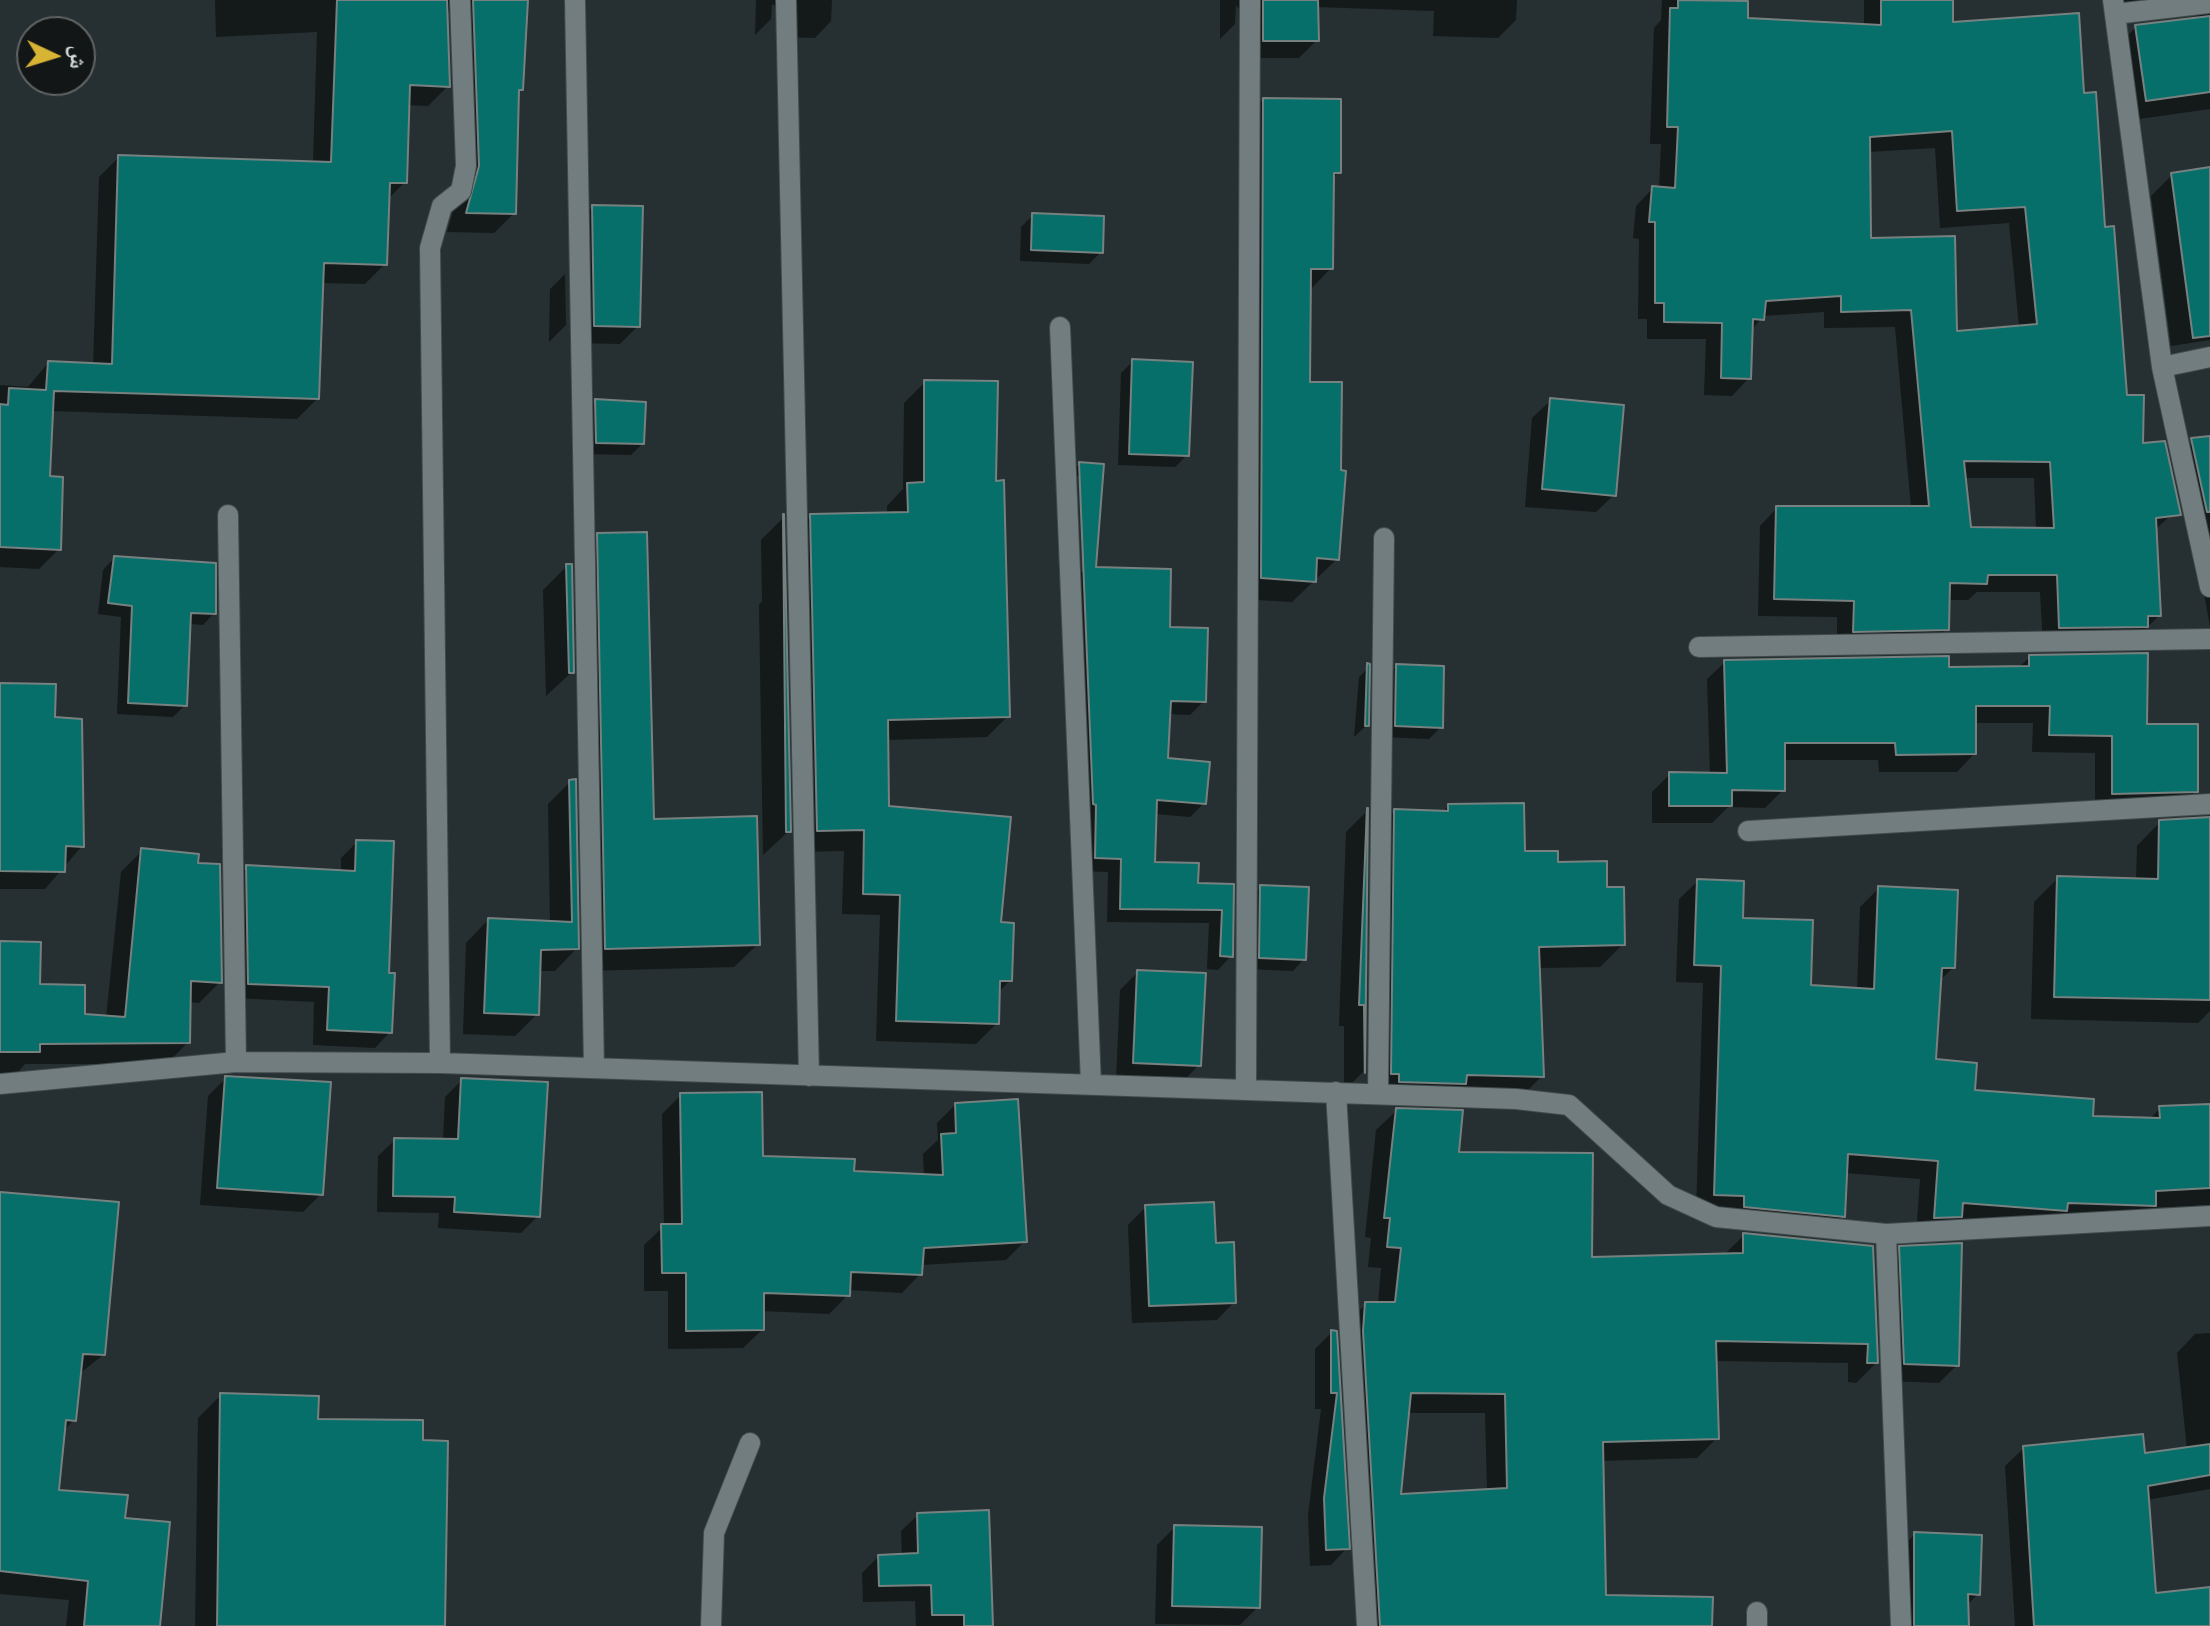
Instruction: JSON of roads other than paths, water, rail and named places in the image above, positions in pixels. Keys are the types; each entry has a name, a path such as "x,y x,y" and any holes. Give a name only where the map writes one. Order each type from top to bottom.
{"street":[{"path":"440,1063 430,248 442,206 461,191 466,166 460,0"},
{"path":"575,0 594,1068"},
{"path":"786,0 809,1076"},
{"path":"1246,1089 1250,0"},
{"path":"2210,3 2114,7 2162,367 2206,542 2210,587"},
{"path":"1060,327 1091,1084"},
{"path":"2162,367 2210,357"},
{"path":"228,515 236,1062"},
{"path":"1378,1094 1384,538"},
{"path":"1699,647 2210,639"},
{"path":"1748,831 2210,804"},
{"path":"0,1084 236,1062 440,1063 1516,1099 1569,1105 1668,1195 1716,1217 1886,1234 2210,1216"},
{"path":"1336,1092 1367,1626"},
{"path":"1886,1234 1901,1626"},
{"path":"711,1626 714,1533 750,1443"}]}
